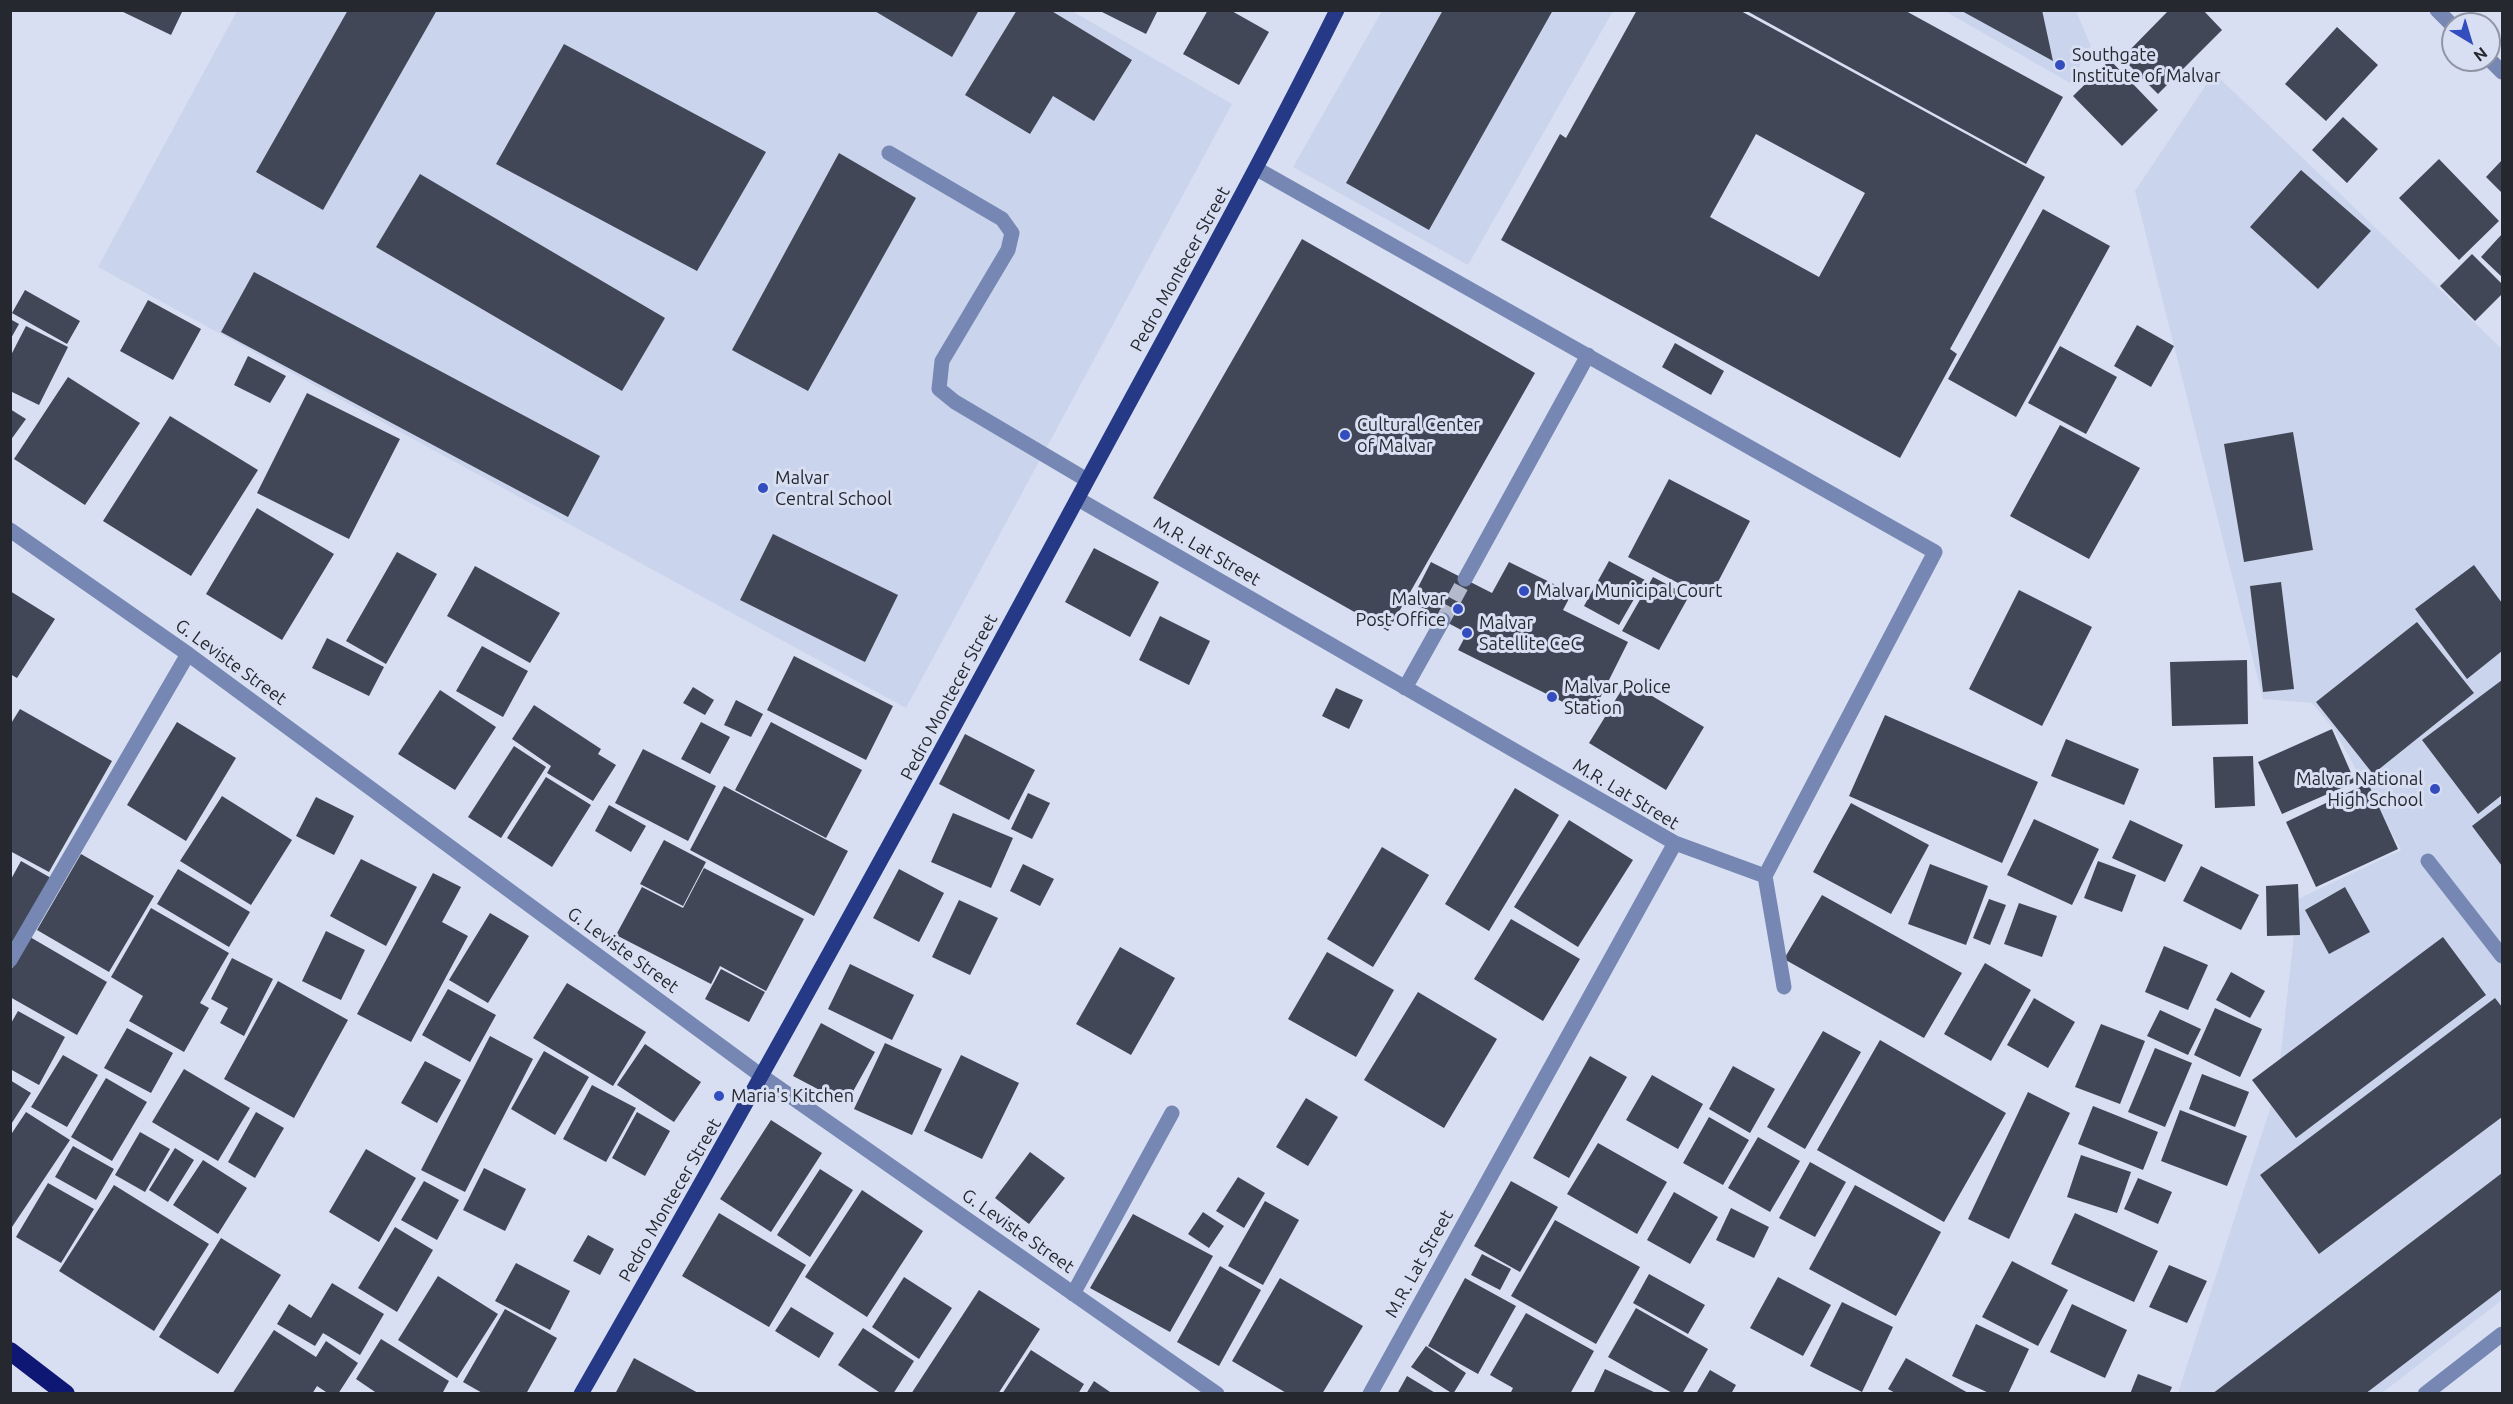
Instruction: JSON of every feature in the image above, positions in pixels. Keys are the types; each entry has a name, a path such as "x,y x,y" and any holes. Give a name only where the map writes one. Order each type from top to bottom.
{"highway":[{"path":"10,1351 66,1394"}],"main road":[{"name":"Pedro Montecer Street","path":"581,1394 763,1077 1257,169 1337,10"}],"street":[{"path":"889,153 1002,219 1012,233 1008,250 942,361 939,389 955,402 1088,480"},
{"path":"1257,169 1935,552 1765,876 1784,987"},
{"path":"1465,579 1588,356"},
{"name":"M.R. Lat Street","path":"1078,499 1675,843 1370,1394"},
{"name":"G. Leviste Street","path":"10,530 188,654 763,1077 1217,1394"},
{"path":"1405,688 1443,620"},
{"path":"10,960 188,654"},
{"path":"1675,843 1765,876"},
{"path":"2428,861 2502,956"},
{"path":"1073,1294 1172,1113"},
{"path":"2425,1394 2502,1334"}],"shaded area":[{"name":"Malvar Central School","path":"237,11 1072,11 1232,104 906,708 98,267"},
{"path":"1382,11 1613,11 1468,265 1293,167"},
{"name":"Southgate Institute of Malvar","path":"1945,11 2076,11 2091,46 2070,83"},
{"name":"Malvar National High School","path":"2214,73 2502,349 2502,1300 2382,1393 2178,1393 2277,1087 2298,899 2401,850 2333,728 2312,703 2263,699 2135,191"}],"building":[{"path":"119,10 183,10 171,35"},
{"path":"348,10 437,10 323,210 256,172"},
{"path":"873,10 979,10 952,57"},
{"path":"1017,10 1050,10 1132,60 1094,121 1053,96 1030,134 965,95"},
{"path":"1098,10 1158,10 1146,34"},
{"path":"1208,10 1230,10 1269,32 1239,85 1183,54"},
{"path":"1443,10 1553,10 1429,230 1346,183"},
{"path":"1637,10 1739,10 2045,177 1950,349 1957,354 1900,458 1501,240 1560,134 1566,138","holes":["1756,134 1865,193 1819,277 1710,217"]},
{"path":"1745,10 1904,10 2063,97 2026,164"},
{"path":"1960,10 2042,10 2053,61"},
{"path":"2169,10 2203,10 2222,30 2158,94 2122,58"},
{"path":"2337,27 2378,65 2326,121 2285,84"},
{"path":"564,44 766,152 697,271 496,164"},
{"path":"2110,60 2158,110 2122,146 2073,96"},
{"path":"2343,117 2378,149 2347,183 2312,150"},
{"path":"839,153 916,198 808,391 732,350"},
{"path":"2439,159 2499,221 2459,260 2399,198"},
{"path":"2502,160 2502,193 2486,177"},
{"path":"2301,170 2371,231 2318,289 2250,227"},
{"path":"420,174 665,318 622,391 376,247"},
{"path":"2043,209 2110,246 2016,417 1948,379"},
{"path":"2502,234 2502,277 2481,257"},
{"name":"Cultural Center of Malvar","path":"1302,239 1535,373 1388,631 1153,498"},
{"path":"2472,254 2502,284 2502,294 2475,321 2440,286"},
{"path":"254,272 600,456 568,517 221,332"},
{"path":"25,290 80,321 67,344 12,313"},
{"path":"148,300 201,329 173,380 120,351"},
{"path":"10,319 19,324 10,340"},
{"path":"2137,325 2174,346 2151,387 2114,366"},
{"path":"26,326 68,347 39,405 10,391 10,357"},
{"path":"1675,343 1724,371 1711,395 1662,367"},
{"path":"2060,346 2117,377 2086,434 2028,403"},
{"path":"248,356 286,376 270,403 234,385"},
{"path":"68,377 140,423 85,505 14,459"},
{"path":"307,393 400,439 349,539 257,493"},
{"path":"10,409 26,419 10,441"},
{"path":"170,416 258,470 191,576 103,521"},
{"path":"2060,425 2140,468 2089,559 2010,516"},
{"path":"2293,432 2313,550 2244,562 2224,444"},
{"path":"1669,479 1750,521 1709,599 1628,557"},
{"path":"257,508 334,554 282,640 206,594"},
{"path":"773,534 898,595 865,662 740,600"},
{"path":"1094,548 1159,582 1130,637 1065,602"},
{"path":"397,552 437,574 386,664 346,641"},
{"path":"1609,561 1645,580 1619,625 1584,606"},
{"path":"1431,562 1492,593 1509,562 1572,593 1563,610 1628,642 1591,716 1458,650 1467,633 1410,603"},
{"path":"2474,565 2502,603 2502,651 2467,679 2415,609"},
{"path":"475,566 560,613 530,663 447,616"},
{"path":"1653,577 1689,596 1659,650 1622,631"},
{"path":"2281,582 2294,689 2263,692 2250,586"},
{"path":"2019,590 2092,627 2042,726 1969,689"},
{"path":"10,591 55,619 17,678 10,674"},
{"path":"1160,616 1210,641 1189,685 1139,660"},
{"path":"2417,622 2474,693 2373,774 2316,702"},
{"path":"327,638 384,667 369,696 312,668"},
{"path":"482,646 528,671 503,717 456,691"},
{"path":"794,656 893,706 866,760 767,710"},
{"path":"2247,660 2248,724 2172,726 2170,662"},
{"path":"2502,680 2502,795 2478,814 2422,740"},
{"path":"1627,681 1704,727 1666,790 1589,743"},
{"path":"693,687 714,700 705,715 683,703"},
{"path":"1336,688 1363,700 1349,729 1322,716"},
{"path":"440,690 496,727 455,790 398,754"},
{"path":"736,700 763,714 751,737 724,725"},
{"path":"534,705 601,749 598,754 616,765 593,801 547,773 551,766 512,739"},
{"path":"20,709 112,761 49,872 10,851 10,725"},
{"path":"1885,715 2038,782 2002,863 1849,796"},
{"path":"177,722 236,758 186,841 127,805"},
{"path":"701,722 730,737 710,774 681,759"},
{"path":"771,722 862,770 826,838 735,790"},
{"path":"2332,729 2355,782 2282,814 2258,762"},
{"path":"965,734 1035,770 1009,820 939,784"},
{"path":"2066,739 2139,769 2124,805 2051,776"},
{"path":"514,746 546,767 501,838 468,817"},
{"path":"643,749 716,786 688,841 615,803"},
{"path":"2253,756 2255,806 2215,808 2213,757"},
{"path":"546,777 591,805 552,867 507,838"},
{"path":"2368,783 2398,849 2316,887 2286,822"},
{"path":"724,786 848,851 814,916 690,850"},
{"path":"1515,788 1559,815 1489,931 1445,904"},
{"path":"1028,793 1050,803 1032,839 1011,829"},
{"path":"222,796 292,840 251,905 180,861"},
{"path":"316,797 354,816 334,855 296,836"},
{"path":"1851,803 1929,845 1891,914 1813,872"},
{"path":"2502,803 2502,866 2472,826"},
{"path":"609,805 646,826 631,852 595,831"},
{"path":"953,813 1013,838 991,888 931,862"},
{"path":"2034,819 2099,849 2072,905 2007,875"},
{"path":"1569,820 1633,860 1578,947 1514,907"},
{"path":"2130,820 2183,845 2165,882 2112,858"},
{"path":"664,840 706,862 683,906 640,884"},
{"path":"1382,847 1429,875 1373,967 1327,939"},
{"path":"81,854 154,896 109,972 37,930"},
{"path":"361,859 417,887 386,946 330,916"},
{"path":"21,861 51,878 14,942 10,941 10,881"},
{"path":"2098,861 2136,875 2122,912 2084,898"},
{"path":"1023,864 1054,879 1040,906 1010,891"},
{"path":"1930,864 1988,886 1966,945 1908,924"},
{"path":"2201,866 2259,895 2241,930 2183,901"},
{"path":"704,868 804,919 766,991 720,966 711,984 616,935 642,887 683,908"},
{"path":"178,869 250,912 229,947 157,904"},
{"path":"899,869 944,893 919,942 873,918"},
{"path":"433,873 461,887 442,922 468,936 411,1042 357,1014"},
{"path":"2298,884 2300,935 2267,936 2266,886"},
{"path":"2345,887 2370,932 2329,954 2305,910"},
{"path":"1822,895 1962,973 1924,1038 1784,959"},
{"path":"1989,899 2006,905 1990,945 1973,938"},
{"path":"959,900 998,918 970,975 932,957"},
{"path":"2019,903 2057,916 2042,957 2004,944"},
{"path":"151,908 229,953 200,1003 209,1008 184,1052 129,1021 143,996 111,977"},
{"path":"490,913 529,936 488,1003 449,980"},
{"path":"1511,919 1580,959 1543,1021 1474,979"},
{"path":"326,931 365,950 341,1000 302,981"},
{"path":"30,937 107,982 77,1035 10,997 10,972"},
{"path":"2443,937 2486,995 2296,1138 2252,1080"},
{"path":"2164,946 2208,965 2188,1010 2145,992"},
{"path":"1120,947 1175,978 1131,1055 1076,1024"},
{"path":"1327,952 1394,990 1356,1057 1288,1019"},
{"path":"232,958 273,979 244,1036 220,1023 228,1008 211,999"},
{"path":"1985,963 2031,990 1991,1061 1944,1034"},
{"path":"850,964 914,995 892,1040 828,1009"},
{"path":"721,969 765,992 749,1022 705,999"},
{"path":"2231,972 2265,991 2250,1018 2216,1000"},
{"path":"278,981 348,1020 294,1118 224,1079"},
{"path":"567,983 646,1032 613,1086 533,1038"},
{"path":"448,989 496,1015 470,1062 422,1035"},
{"path":"1418,992 1497,1039 1444,1128 1364,1080"},
{"path":"2034,998 2075,1022 2048,1068 2007,1045"},
{"path":"2495,998 2502,1007 2502,1117 2319,1254 2260,1175"},
{"path":"2215,1008 2262,1029 2240,1077 2194,1055"},
{"path":"2160,1010 2201,1029 2188,1055 2147,1036"},
{"path":"18,1011 65,1037 39,1085 10,1069 10,1025"},
{"path":"821,1023 875,1052 846,1104 793,1076"},
{"path":"2101,1024 2145,1041 2120,1104 2075,1087"},
{"path":"127,1028 173,1053 151,1093 104,1068"},
{"path":"1823,1031 1861,1052 1805,1149 1767,1127"},
{"path":"490,1036 533,1059 465,1192 421,1170"},
{"path":"1880,1040 2006,1113 1944,1222 1817,1150"},
{"path":"885,1043 942,1069 912,1135 854,1109"},
{"path":"645,1044 701,1082 674,1122 617,1085"},
{"path":"2155,1048 2192,1063 2165,1127 2128,1112"},
{"path":"544,1051 589,1077 555,1135 511,1109"},
{"path":"63,1055 98,1075 67,1127 31,1107"},
{"path":"961,1055 1019,1083 982,1159 924,1131"},
{"path":"1590,1056 1627,1077 1569,1178 1533,1158"},
{"path":"425,1061 461,1080 437,1123 401,1103"},
{"path":"1733,1066 1775,1089 1750,1133 1709,1109"},
{"path":"184,1069 250,1108 218,1161 152,1122"},
{"path":"2202,1074 2249,1092 2235,1127 2189,1109"},
{"path":"1652,1075 1703,1104 1678,1149 1626,1120"},
{"path":"106,1078 147,1102 112,1161 71,1137"},
{"path":"10,1080 31,1093 10,1126"},
{"path":"592,1085 636,1108 606,1162 563,1139"},
{"path":"2028,1092 2070,1113 2009,1239 1968,1219"},
{"path":"1306,1098 1338,1117 1308,1166 1276,1147"},
{"path":"2093,1106 2158,1132 2143,1170 2078,1144"},
{"path":"2180,1110 2247,1136 2227,1186 2161,1161"},
{"path":"26,1112 70,1140 10,1230 10,1136"},
{"path":"256,1112 284,1128 255,1178 228,1162"},
{"path":"637,1112 670,1131 645,1176 612,1158"},
{"path":"1709,1117 1749,1140 1723,1185 1683,1163"},
{"path":"771,1120 822,1153 771,1232 720,1199"},
{"path":"140,1132 170,1149 145,1192 115,1175"},
{"path":"1758,1137 1800,1161 1770,1212 1728,1188"},
{"path":"1598,1143 1667,1182 1637,1234 1567,1194"},
{"path":"73,1146 114,1169 96,1200 55,1177"},
{"path":"175,1148 194,1160 168,1202 149,1190"},
{"path":"366,1149 416,1178 379,1242 329,1212"},
{"path":"1030,1152 1065,1178 1029,1224 995,1198"},
{"path":"2081,1155 2131,1172 2117,1213 2067,1197"},
{"path":"203,1160 247,1188 218,1234 173,1205"},
{"path":"1810,1162 1846,1182 1815,1237 1779,1218"},
{"path":"484,1168 526,1189 505,1231 463,1210"},
{"path":"820,1169 853,1190 810,1257 777,1235"},
{"path":"2502,1173 2502,1289 2365,1394 2212,1394"},
{"path":"1238,1177 1265,1193 1244,1228 1216,1211"},
{"path":"2138,1178 2172,1192 2158,1224 2124,1209"},
{"path":"424,1181 459,1200 437,1240 401,1220"},
{"path":"1511,1181 1558,1207 1520,1272 1474,1246"},
{"path":"48,1183 94,1209 61,1263 16,1237"},
{"path":"114,1185 209,1244 154,1331 59,1271"},
{"path":"1855,1185 1941,1232 1896,1316 1809,1269"},
{"path":"862,1190 923,1231 867,1317 805,1277"},
{"path":"1674,1192 1718,1217 1690,1264 1647,1240"},
{"path":"1265,1201 1299,1220 1263,1285 1228,1266"},
{"path":"1731,1208 1769,1227 1754,1258 1716,1240"},
{"path":"1203,1212 1224,1226 1209,1248 1188,1234"},
{"path":"719,1213 806,1265 769,1327 682,1276"},
{"path":"2075,1213 2158,1251 2134,1302 2051,1264"},
{"path":"1133,1214 1213,1256 1170,1332 1090,1288"},
{"path":"1555,1220 1640,1267 1596,1344 1511,1296"},
{"path":"395,1227 433,1250 397,1312 358,1288"},
{"path":"588,1235 614,1249 600,1275 573,1261"},
{"path":"221,1238 281,1275 218,1374 159,1337"},
{"path":"1482,1254 1511,1269 1500,1290 1471,1275"},
{"path":"2012,1261 2068,1290 2038,1346 1982,1317"},
{"path":"516,1263 570,1291 550,1330 495,1301"},
{"path":"2169,1265 2207,1281 2187,1323 2149,1307"},
{"path":"1220,1266 1261,1290 1219,1366 1177,1342"},
{"path":"1649,1274 1705,1305 1688,1334 1633,1303"},
{"path":"438,1276 498,1314 457,1378 398,1340"},
{"path":"904,1277 952,1308 919,1359 872,1327"},
{"path":"1778,1277 1831,1305 1803,1356 1750,1328"},
{"path":"1280,1278 1363,1326 1322,1394 1288,1394 1232,1361"},
{"path":"1465,1278 1516,1306 1478,1374 1428,1346"},
{"path":"332,1283 384,1314 360,1355 323,1333 315,1346 277,1324 289,1304 311,1318"},
{"path":"979,1290 1040,1329 998,1394 911,1394"},
{"path":"1842,1302 1893,1327 1862,1392 1810,1366"},
{"path":"2072,1304 2127,1330 2105,1378 2050,1352"},
{"path":"791,1307 834,1333 819,1358 775,1331"},
{"path":"1636,1308 1708,1349 1682,1394 1674,1394 1608,1357"},
{"path":"505,1309 557,1338 526,1394 484,1394 463,1382"},
{"path":"1526,1313 1594,1351 1570,1394 1510,1394 1513,1388 1490,1375"},
{"path":"1976,1324 2029,1349 2008,1394 1991,1394 1952,1376"},
{"path":"863,1328 914,1361 893,1394 882,1394 838,1365"},
{"path":"274,1330 316,1357 326,1341 358,1363 338,1394 329,1394 317,1386 312,1394 232,1394"},
{"path":"381,1339 449,1381 442,1394 378,1394 356,1379"},
{"path":"1426,1346 1466,1373 1453,1394 1411,1367"},
{"path":"1031,1350 1084,1384 1078,1394 1002,1394"},
{"path":"634,1358 700,1394 615,1394"},
{"path":"1906,1358 1970,1394 1897,1394 1888,1389"},
{"path":"1605,1369 1658,1394 1593,1394"},
{"path":"1710,1370 1736,1385 1731,1394 1696,1394"},
{"path":"2138,1374 2172,1387 2169,1394 2130,1394"},
{"path":"1407,1376 1437,1394 1397,1394"},
{"path":"1094,1381 1113,1394 1086,1394"}],"tunnel":[{"path":"1443,620 1465,579"}],"place":[{"name":"Southgate Institute of Malvar","path":"2060,65"},
{"name":"Cultural Center of Malvar","path":"1345,435"},
{"name":"Malvar Central School","path":"763,488"},
{"name":"Malvar Municipal Court","path":"1524,591"},
{"name":"Malvar Post Office","path":"1458,609"},
{"name":"Malvar Satellite CeC","path":"1467,633"},
{"name":"Malvar Police Station","path":"1552,697"},
{"name":"Malvar National High School","path":"2435,789"},
{"name":"Maria's Kitchen","path":"719,1096"}]}
